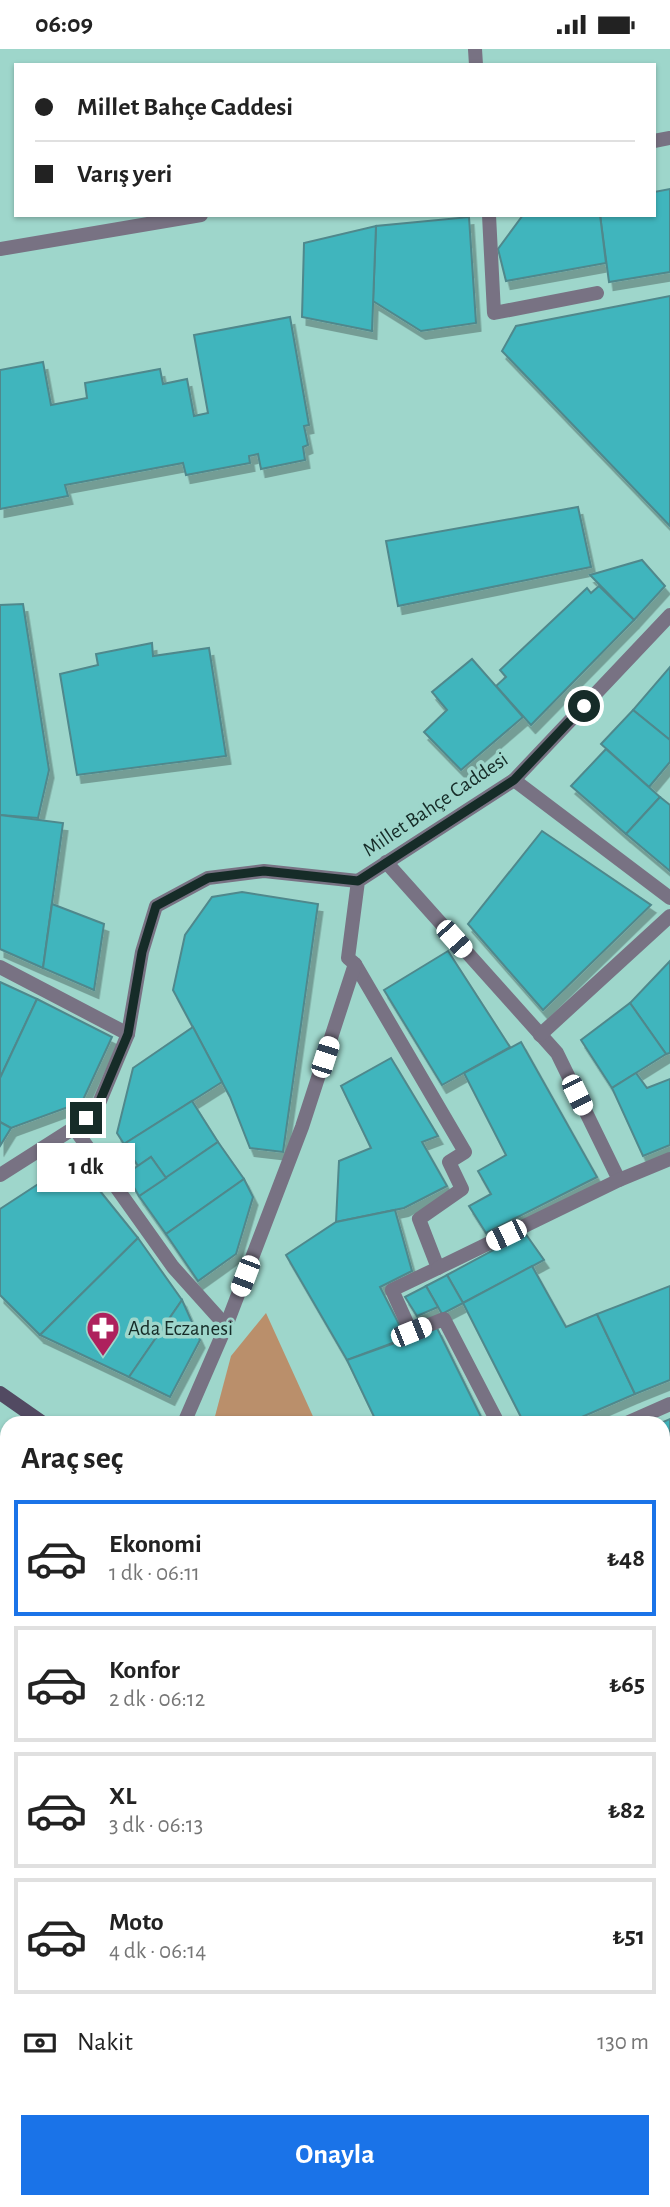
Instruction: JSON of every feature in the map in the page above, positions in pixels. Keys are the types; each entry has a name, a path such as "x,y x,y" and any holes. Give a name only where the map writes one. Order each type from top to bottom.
{"main road":[{"path":"0,1393 33,1416"}],"street":[{"path":"0,249 189,217"},
{"path":"489,217 494,313 597,293"},
{"name":"Millet Bahçe Caddesi","path":"187,1416 226,1326 302,1127 355,964 348,958 358,881 514,780 670,615"},
{"path":"514,780 670,898"},
{"path":"386,862 557,1053 618,1180"},
{"path":"0,1175 74,1128 97,1108 128,1034 142,952 156,906 208,878 264,871 358,881"},
{"path":"540,1035 670,916"},
{"path":"355,964 465,1153 449,1162 462,1189 419,1219 438,1268"},
{"path":"0,967 128,1034"},
{"path":"74,1128 173,1267 226,1326"},
{"path":"494,1416 444,1319 411,1332 392,1290 618,1180 670,1159"},
{"path":"643,1416 670,1404"}],"shaded area":[{"path":"266,1313 313,1416 215,1416 231,1356"}],"building":[{"path":"670,189 670,272 609,282 600,217 656,217 656,192"},
{"path":"469,217 476,323 421,331 373,301 376,226"},
{"path":"522,217 600,217 606,263 506,281 498,249"},
{"path":"376,226 372,331 302,317 304,243"},
{"path":"670,296 670,526 502,351 516,326"},
{"path":"290,317 309,425 304,426 308,445 303,447 305,460 261,469 258,454 249,456 250,463 186,475 183,463 65,485 68,496 0,509 0,370 43,362 51,405 87,398 85,383 160,369 163,384 187,379 194,416 208,413 194,335"},
{"path":"578,507 591,567 398,606 386,541"},
{"path":"642,560 665,586 634,620 590,575"},
{"path":"599,586 634,620 531,725 496,686 506,677 500,670 587,588 591,593"},
{"path":"23,604 49,770 38,818 0,815 0,605"},
{"path":"152,643 153,656 209,648 226,756 77,775 60,674 98,665 96,654"},
{"path":"472,659 523,717 461,770 424,732 447,710 432,692"},
{"path":"670,667 670,740 633,710"},
{"path":"633,710 670,740 670,762 649,787 601,744"},
{"path":"606,749 660,797 626,834 571,786"},
{"path":"660,797 670,805 670,871 626,834"},
{"path":"0,815 63,823 43,968 0,949"},
{"path":"542,831 651,905 543,1010 468,924"},
{"path":"242,892 318,904 283,1152 250,1148 230,1097 173,990 185,935 212,897"},
{"path":"52,904 104,924 94,990 43,968"},
{"path":"448,951 510,1047 442,1085 384,990"},
{"path":"670,961 670,1053 666,1054 630,1003"},
{"path":"0,982 37,999 0,1078"},
{"path":"37,999 112,1037 82,1102 11,1128 0,1122 0,1078"},
{"path":"630,1003 666,1054 612,1088 581,1040"},
{"path":"193,1027 222,1082 124,1144 117,1133 133,1068"},
{"path":"521,1042 597,1177 486,1233 469,1206 491,1194 478,1171 506,1155 464,1073"},
{"path":"391,1058 438,1136 422,1142 447,1186 404,1208 336,1222 339,1161 371,1148 341,1086"},
{"path":"636,1073 647,1088 670,1079 670,1145 643,1156 612,1088"},
{"path":"192,1101 218,1142 166,1178 151,1157 138,1166 124,1144"},
{"path":"0,1122 11,1128 0,1146"},
{"path":"218,1142 244,1179 166,1234 139,1196"},
{"path":"151,1157 166,1178 139,1196 126,1174"},
{"path":"75,1160 138,1238 40,1335 0,1295 0,1209"},
{"path":"244,1179 253,1197 236,1254 198,1281 166,1234"},
{"path":"395,1210 412,1271 380,1287 406,1338 347,1360 286,1255 336,1222"},
{"path":"525,1233 544,1260 463,1303 447,1275"},
{"path":"138,1238 182,1300 129,1377 40,1335"},
{"path":"532,1266 566,1327 597,1314 635,1394 584,1416 520,1416 463,1303"},
{"path":"447,1275 463,1303 442,1314 426,1286"},
{"path":"426,1286 438,1307 417,1316 405,1297"},
{"path":"670,1286 670,1380 635,1394 597,1314"},
{"path":"182,1300 200,1340 170,1397 129,1377"},
{"path":"437,1328 481,1416 374,1416 347,1360"}],"place":[{"name":"Ada Eczanesi","path":"103,1358"}],"route":[{"path":"86,1118 97,1108 128,1034 142,952 156,906 208,878 264,871 358,881 514,780 584,706"}]}
